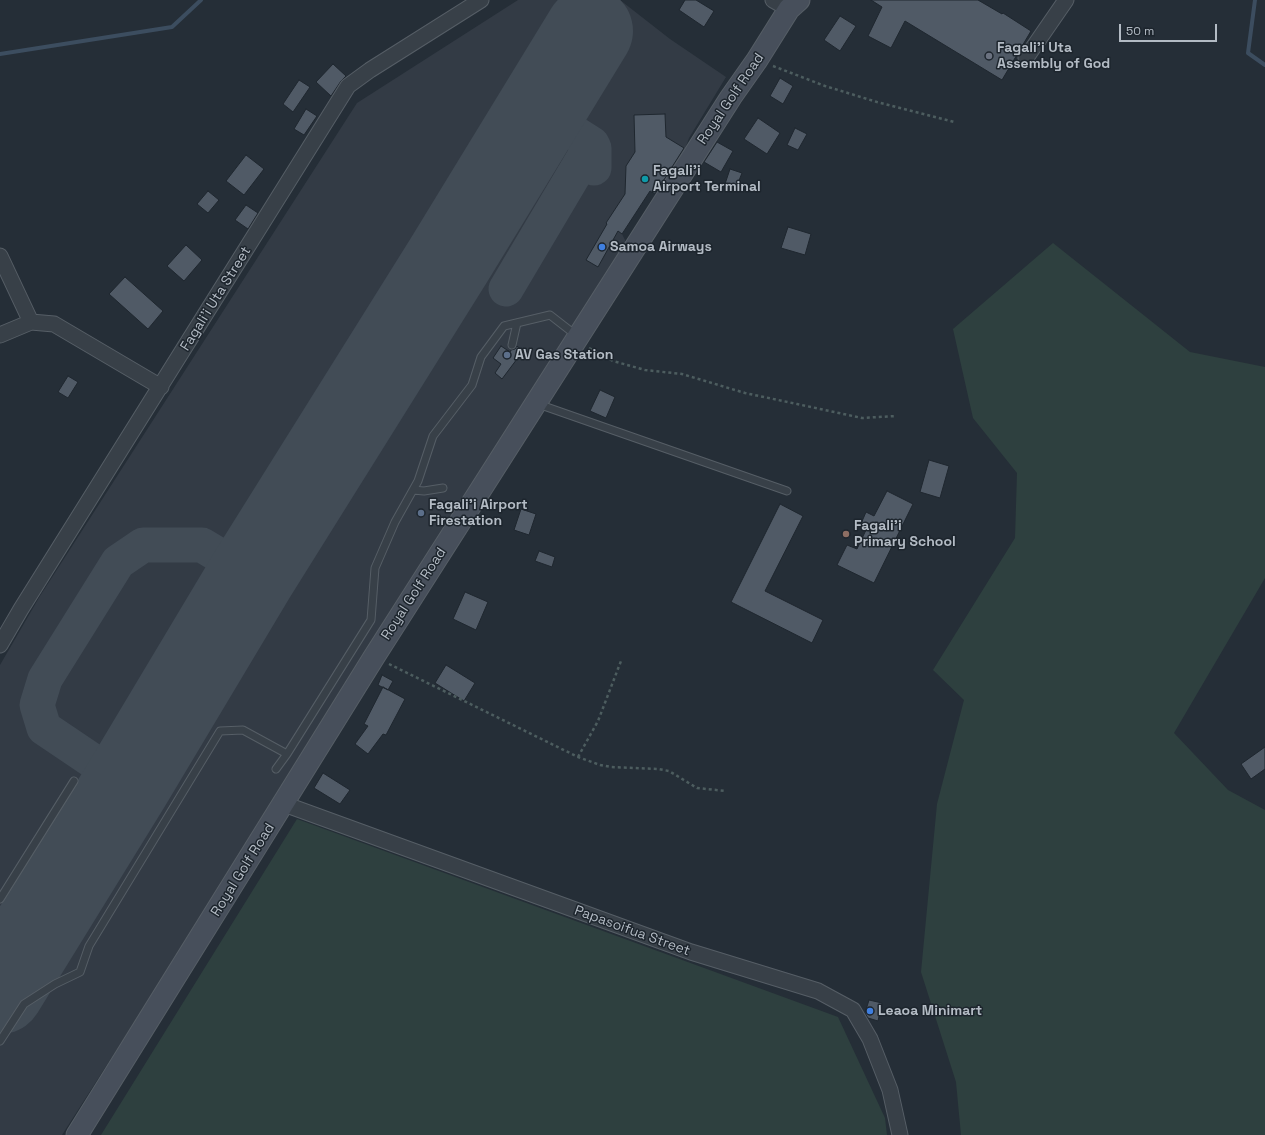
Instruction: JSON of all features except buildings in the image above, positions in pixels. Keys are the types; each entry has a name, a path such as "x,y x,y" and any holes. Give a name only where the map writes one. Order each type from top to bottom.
{"main road":[{"name":"Royal Golf Road","path":"77,1135 284,804 374,656 731,97 757,60 787,3"}],"street":[{"name":"Fagali'i Uta Street","path":"0,645 348,86 370,70 481,0"},
{"path":"1026,58 1066,0"},
{"path":"0,256 31,322"},
{"path":"0,335 31,322 54,324 161,387"},
{"name":"Papasoifua Street","path":"284,804 691,952 818,991 853,1010 870,1039 890,1090 900,1135"}],"lane":[{"path":"276,769 287,754 371,620 375,568 395,522 418,481 433,436 472,385 481,357 504,326 550,315 577,339"},
{"path":"512,345 517,323"},
{"path":"536,403 787,491"},
{"path":"413,490 424,491 443,488"},
{"path":"0,1041 24,1004 55,984 80,972 89,946 220,731 243,730 287,754"},
{"path":"0,898 74,780"}],"path":[{"path":"757,60 825,86 954,122"},
{"path":"577,339 614,361 646,370 682,374 745,393 862,418 896,416"},
{"path":"374,656 578,757 600,765 611,767 658,769 669,772 697,788 726,790"},
{"path":"578,757 598,721 621,661"}],"shaded area":[{"path":"518,0 620,0 670,39 726,77 689,138 685,149 655,194 650,191 622,234 626,242 281,793 62,1135 0,1135 0,665 40,596 357,103"},
{"path":"1053,243 1190,352 1265,367 1265,578 1174,733 1228,790 1265,810 1265,1135 961,1135 956,1082 921,972 937,804 964,700 933,670 1015,538 1017,473 973,418 953,329"},
{"path":"297,819 838,1017 885,1118 887,1135 101,1135"}],"waterway":[{"path":"0,54 172,27 201,0"},
{"path":"1255,0 1248,53 1265,65"}],"taxiway":[{"path":"540,111 592,144 594,148 594,168"},
{"path":"506,289 592,144"},
{"path":"127,784 44,728 37,705 45,679 118,562 143,545 202,545 252,575"}],"runway":[{"path":"0,990 127,784 252,575 449,260 589,31"}],"place":[{"name":"Fagali'i Uta Assembly of God","path":"989,56"},
{"name":"Fagali'i Airport Terminal","path":"645,179"},
{"name":"Samoa Airways","path":"602,247"},
{"name":"AV Gas Station","path":"507,355"},
{"name":"Fagali'i Airport Firestation","path":"421,513"},
{"name":"Fagali'i Primary School","path":"846,534"},
{"name":"Leaoa Minimart","path":"870,1011"}]}
